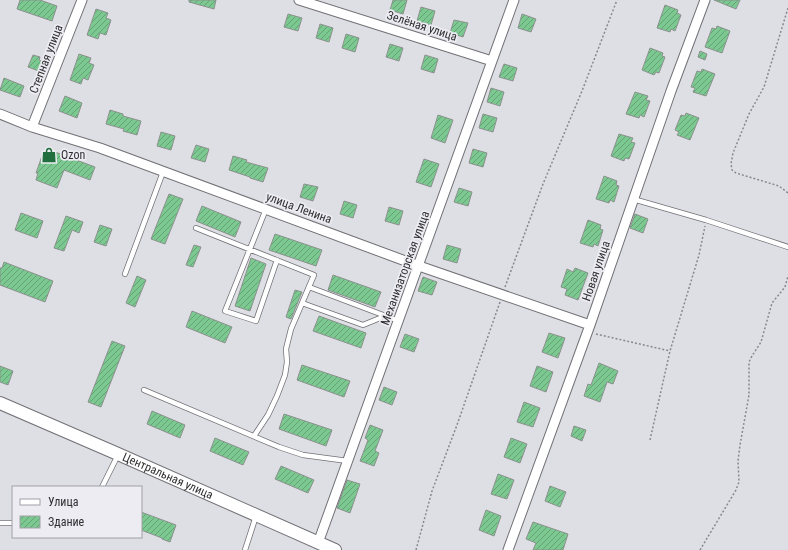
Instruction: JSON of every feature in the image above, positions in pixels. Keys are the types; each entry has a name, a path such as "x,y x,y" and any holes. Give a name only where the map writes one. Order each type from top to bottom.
{"street":[{"name":"Степная улица","path":"32,127 82,0"},
{"name":"Зелёная улица","path":"299,0 492,61"},
{"name":"Механизаторская улица","path":"317,547 514,0"},
{"name":"Новая улица","path":"508,550 705,0"},
{"name":"улица Ленина","path":"0,114 32,127 100,148 419,266 502,294 588,329"},
{"name":"Центральная улица","path":"0,403 256,515 317,547 334,550"}],"lane":[{"path":"125,274 163,172"},
{"path":"633,200 706,220 788,248"},
{"path":"266,209 225,311 256,321 277,260"},
{"path":"196,228 314,276 291,329 286,349 287,362 285,375 268,415 254,436"},
{"path":"309,287 399,320"},
{"path":"302,303 363,325 385,316"},
{"path":"144,390 279,447 303,455 348,461"},
{"path":"102,486 118,454"},
{"path":"245,550 256,515"},
{"path":"0,523 12,523"}],"path":[{"path":"416,550 432,491 457,425 502,294 543,184 617,0"},
{"path":"788,8 764,87 749,114 733,153 731,164 732,170 779,186 788,193"},
{"path":"650,440 670,351 699,256 706,220"},
{"path":"700,550 736,490 739,482 738,461 740,445 750,395 749,362 761,342 772,303 785,287 788,276"},
{"path":"588,329 670,351"}],"building":[{"path":"20,0 40,0 57,6 52,21 17,9"},
{"path":"189,0 216,0 214,9 189,2"},
{"path":"393,0 407,0 403,14 390,10"},
{"path":"714,0 740,0 736,9"},
{"path":"665,5 678,10 677,13 681,15 675,31 671,29 670,32 657,28"},
{"path":"421,7 435,11 431,25 417,21"},
{"path":"96,9 108,13 106,18 111,20 106,35 100,33 98,39 87,35"},
{"path":"288,14 302,18 298,31 284,27"},
{"path":"522,14 536,19 531,32 518,28"},
{"path":"454,20 468,23 463,37 450,33"},
{"path":"320,24 333,28 329,42 316,38"},
{"path":"717,26 730,31 722,53 705,47 712,28 716,29"},
{"path":"346,34 359,38 355,52 342,48"},
{"path":"390,44 403,48 399,61 386,57"},
{"path":"650,48 663,53 662,56 665,57 659,73 656,72 654,75 642,70"},
{"path":"700,51 707,54 705,60 698,57"},
{"path":"79,54 91,58 89,63 94,65 88,80 83,78 81,84 70,80"},
{"path":"33,55 40,57 39,60 42,61 39,71 28,67"},
{"path":"425,55 438,59 434,73 421,69"},
{"path":"504,64 517,68 513,81 499,77"},
{"path":"702,69 715,74 706,96 693,92 695,88 691,87 697,71 701,72"},
{"path":"4,78 24,86 20,97 0,90"},
{"path":"491,88 504,92 500,106 487,102"},
{"path":"635,92 648,96 646,100 650,101 644,117 640,115 639,118 626,114"},
{"path":"65,96 82,103 77,118 59,111"},
{"path":"110,110 123,114 123,116 141,121 137,135 123,131 124,129 106,124"},
{"path":"686,113 699,118 690,140 677,135 679,132 675,130 681,115 685,116"},
{"path":"483,114 497,118 493,132 479,128"},
{"path":"438,115 453,120 445,143 431,138"},
{"path":"161,132 175,136 171,150 157,146"},
{"path":"619,134 633,138 631,142 635,143 629,159 625,158 624,161 611,156"},
{"path":"196,145 209,149 205,162 191,158"},
{"path":"47,149 95,167 90,180 64,170 57,188 36,180 38,173 36,173 42,156 44,157"},
{"path":"473,149 487,153 483,167 469,163"},
{"path":"233,156 247,160 246,162 268,168 263,182 229,170"},
{"path":"424,159 439,164 431,187 416,182"},
{"path":"604,176 617,181 616,185 619,186 614,202 610,200 609,203 596,199"},
{"path":"304,184 318,187 313,201 300,197"},
{"path":"459,188 472,192 468,206 454,202"},
{"path":"169,194 183,199 165,244 151,239"},
{"path":"344,201 357,205 353,218 340,214"},
{"path":"202,206 241,222 235,237 196,221"},
{"path":"389,207 403,211 399,225 385,221"},
{"path":"21,213 43,221 37,238 15,230"},
{"path":"635,214 648,219 643,233 630,228"},
{"path":"66,216 83,222 79,233 72,230 64,251 54,248"},
{"path":"588,220 601,225 600,229 603,230 598,246 594,244 593,247 580,243"},
{"path":"100,225 112,229 106,246 94,242"},
{"path":"275,234 322,250 316,266 269,250"},
{"path":"194,245 201,247 193,267 186,265"},
{"path":"447,245 461,249 457,263 443,259"},
{"path":"251,258 266,264 250,311 235,306"},
{"path":"4,262 53,281 45,302 0,285 0,268 2,268"},
{"path":"575,268 588,273 578,300 565,295 567,289 561,287 567,269 573,272"},
{"path":"333,275 381,292 375,307 328,290"},
{"path":"137,276 146,280 135,307 126,303"},
{"path":"423,277 437,282 432,295 418,291"},
{"path":"295,290 302,292 291,319 286,317"},
{"path":"192,311 232,327 225,343 186,327"},
{"path":"319,316 366,333 361,348 313,331"},
{"path":"549,333 565,338 558,358 542,352"},
{"path":"405,334 419,339 414,352 400,347"},
{"path":"112,341 125,346 101,407 88,402"},
{"path":"599,363 618,371 613,384 607,382 600,402 584,396 588,384 591,385"},
{"path":"302,365 350,381 344,397 297,380"},
{"path":"0,366 13,371 8,385 0,382"},
{"path":"537,366 553,372 546,392 530,386"},
{"path":"384,387 397,392 392,405 379,400"},
{"path":"524,402 540,408 533,427 517,422"},
{"path":"152,411 185,425 180,438 147,424"},
{"path":"284,414 332,430 326,446 279,429"},
{"path":"370,425 383,430 375,451 379,453 374,466 360,461 368,440 365,438"},
{"path":"574,426 586,430 582,441 571,436"},
{"path":"215,438 249,452 243,465 210,451"},
{"path":"511,438 527,444 520,463 504,457"},
{"path":"281,466 314,480 308,493 275,479"},
{"path":"498,474 514,480 507,499 491,494"},
{"path":"347,480 360,484 350,513 337,508"},
{"path":"550,486 566,492 560,507 545,501"},
{"path":"486,510 501,516 494,536 479,530"},
{"path":"142,512 176,525 170,542 142,530"},
{"path":"533,522 568,534 563,550 533,550 536,543 526,539"}],"place":[{"name":"Ozon","path":"49,155"}]}
